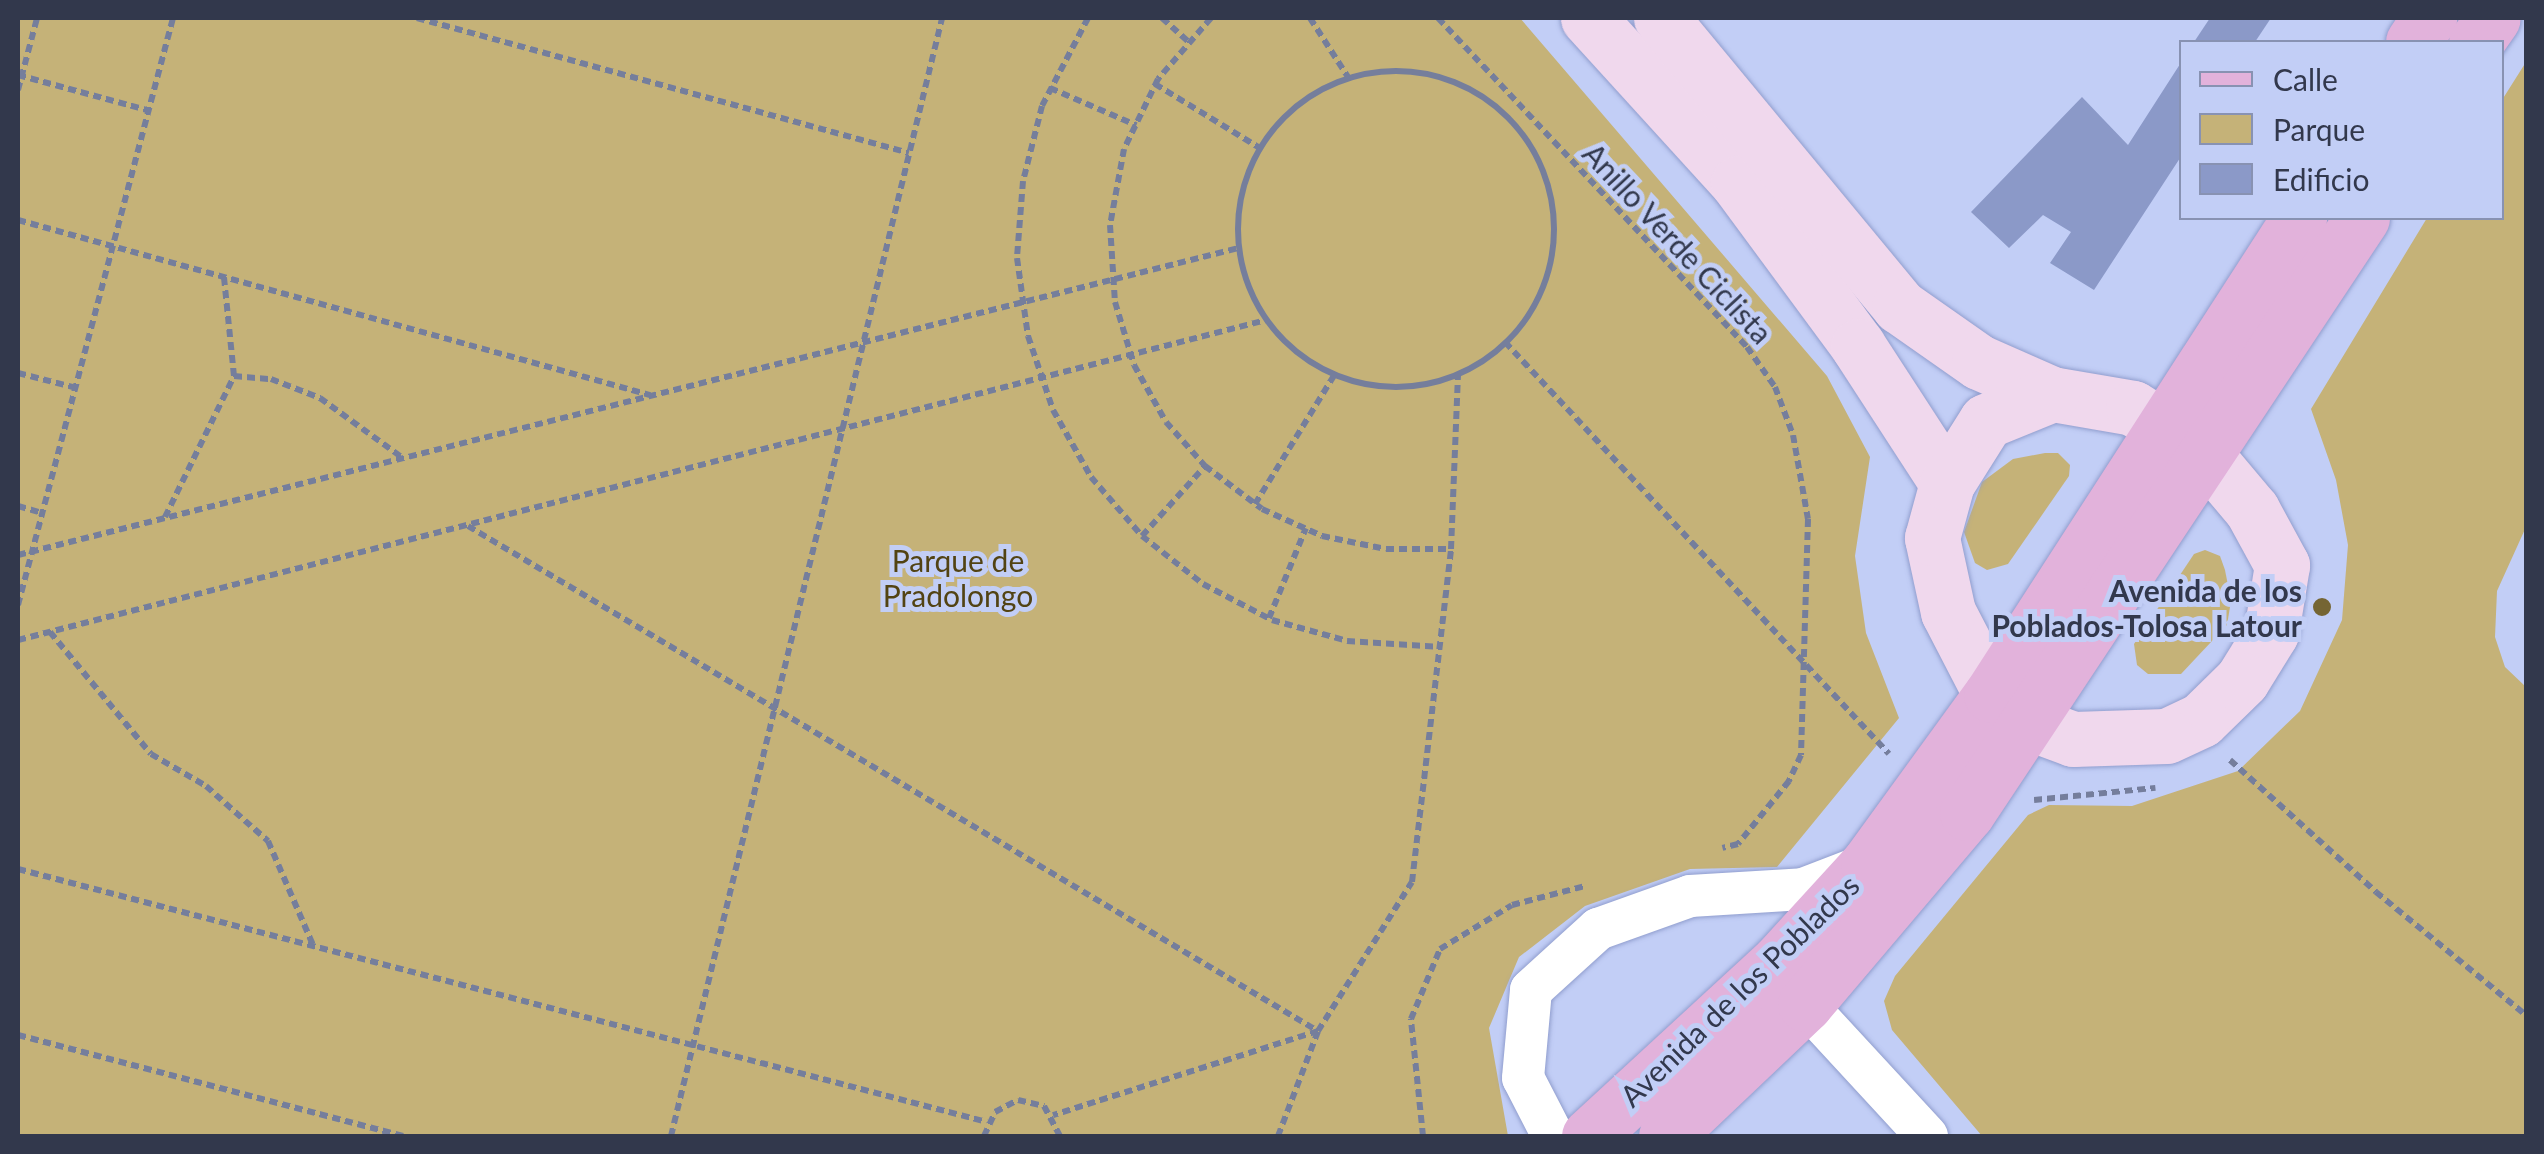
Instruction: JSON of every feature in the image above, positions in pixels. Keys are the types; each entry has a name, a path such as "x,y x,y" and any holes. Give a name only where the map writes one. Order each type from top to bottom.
{"main road":[{"path":"2414,40 2429,18"},
{"path":"2477,40 2492,18"},
{"name":"Avenida de los Poblados","path":"1666,1136 1806,1004 1967,813 2009,708 2182,439 2298,220"},
{"name":"Avenida de los Poblados","path":"2182,439 2360,220"},
{"name":"Avenida de los Poblados","path":"1589,1136 1748,989 1868,864 1926,784 2009,708"}],"street":[{"path":"1588,18 1738,182 1858,346 1946,483"},
{"path":"1661,18 1899,306 1979,362 2052,394 2104,398 2182,439 2252,510 2282,565 2271,633 2242,680 2201,720 2166,736 2073,739 2009,708 1957,636 1940,588 1932,538 1946,483 1986,421 2052,394"},
{"path":"1554,1136 1524,1078 1532,990 1598,928 1690,896 1802,889 1868,864"},
{"path":"1748,989 1806,1004 1927,1136"}],"path":[{"path":"18,90 37,18"},
{"path":"18,605 28,553 173,18"},
{"path":"417,18 910,153"},
{"path":"671,1136 846,430 860,344 942,18"},
{"path":"1088,18 1050,88 1023,181 1018,258 1042,379 1091,477 1142,536 1203,584 1269,618 1347,640 1441,647"},
{"path":"1162,18 1189,42"},
{"path":"1210,18 1156,84 1124,149 1110,225 1113,279 1132,356 1166,422 1205,466 1255,504 1306,528 1386,548 1452,549"},
{"path":"1310,18 1348,77"},
{"name":"Anillo Verde Ciclista","path":"1438,18 1747,346 1775,387 1793,435 1808,518 1801,755 1790,781 1738,844 1719,849"},
{"path":"1398,69 1448,78 1494,102 1528,140 1549,186 1554,236 1544,286 1505,342 1458,376 1406,388 1335,374 1304,359 1266,320 1238,248 1241,193 1260,148 1300,102 1348,77 1398,69"},
{"path":"20,75 147,110"},
{"path":"1156,84 1260,148"},
{"path":"1050,88 1136,124"},
{"path":"18,220 651,396"},
{"path":"18,555 1238,248"},
{"path":"164,518 234,376 224,277"},
{"path":"18,640 1266,320"},
{"path":"1505,342 1806,671 1926,784"},
{"path":"18,373 73,388"},
{"path":"1255,504 1335,374"},
{"path":"234,376 271,379 320,398 403,458"},
{"path":"1278,1136 1318,1031 1412,882 1452,549 1458,376"},
{"path":"1142,536 1205,466"},
{"path":"18,506 39,512"},
{"path":"468,526 1318,1031"},
{"path":"1269,618 1306,528"},
{"path":"50,632 151,754 206,786 268,841 314,946"},
{"path":"2212,762 2226,757 2376,892 2526,1015"},
{"path":"2022,806 2038,798 2160,785"},
{"path":"18,869 987,1122"},
{"path":"1424,1136 1410,1019 1440,949 1512,905 1606,880"},
{"path":"984,1136 987,1122 1018,1100 1053,1115 1318,1031"},
{"path":"18,1035 404,1136"},
{"path":"1053,1115 1060,1136"}],"green space":[{"name":"Parque de Pradolongo","path":"18,18 1520,18 1827,376 1870,457 1855,556 1866,633 1899,718 1777,867 1690,869 1585,906 1519,957 1489,1028 1508,1136 18,1136"},
{"path":"2526,62 2526,527 2497,591 2495,637 2505,667 2526,687 2526,1136 1982,1136 1892,1030 1884,1001 1895,976 2028,815 2049,805 2132,806 2238,771 2300,711 2342,620 2348,545 2336,480 2311,409 2426,220 2504,220 2504,97"},
{"path":"2058,453 2070,465 2069,476 2008,564 1987,570 1975,563 1964,532 1982,482 2013,459"},
{"path":"2205,550 2220,556 2225,570 2231,601 2227,625 2181,674 2148,674 2137,665 2134,644 2194,554"}],"building":[{"path":"2210,18 2271,18 2256,40 2195,40"},
{"path":"2179,66 2179,160 2094,290 2050,263 2071,232 2043,215 2009,248 1971,212 2082,97 2128,145"}],"place":[{"name":"Avenida de los Poblados-Tolosa Latour","path":"2322,607"}]}
